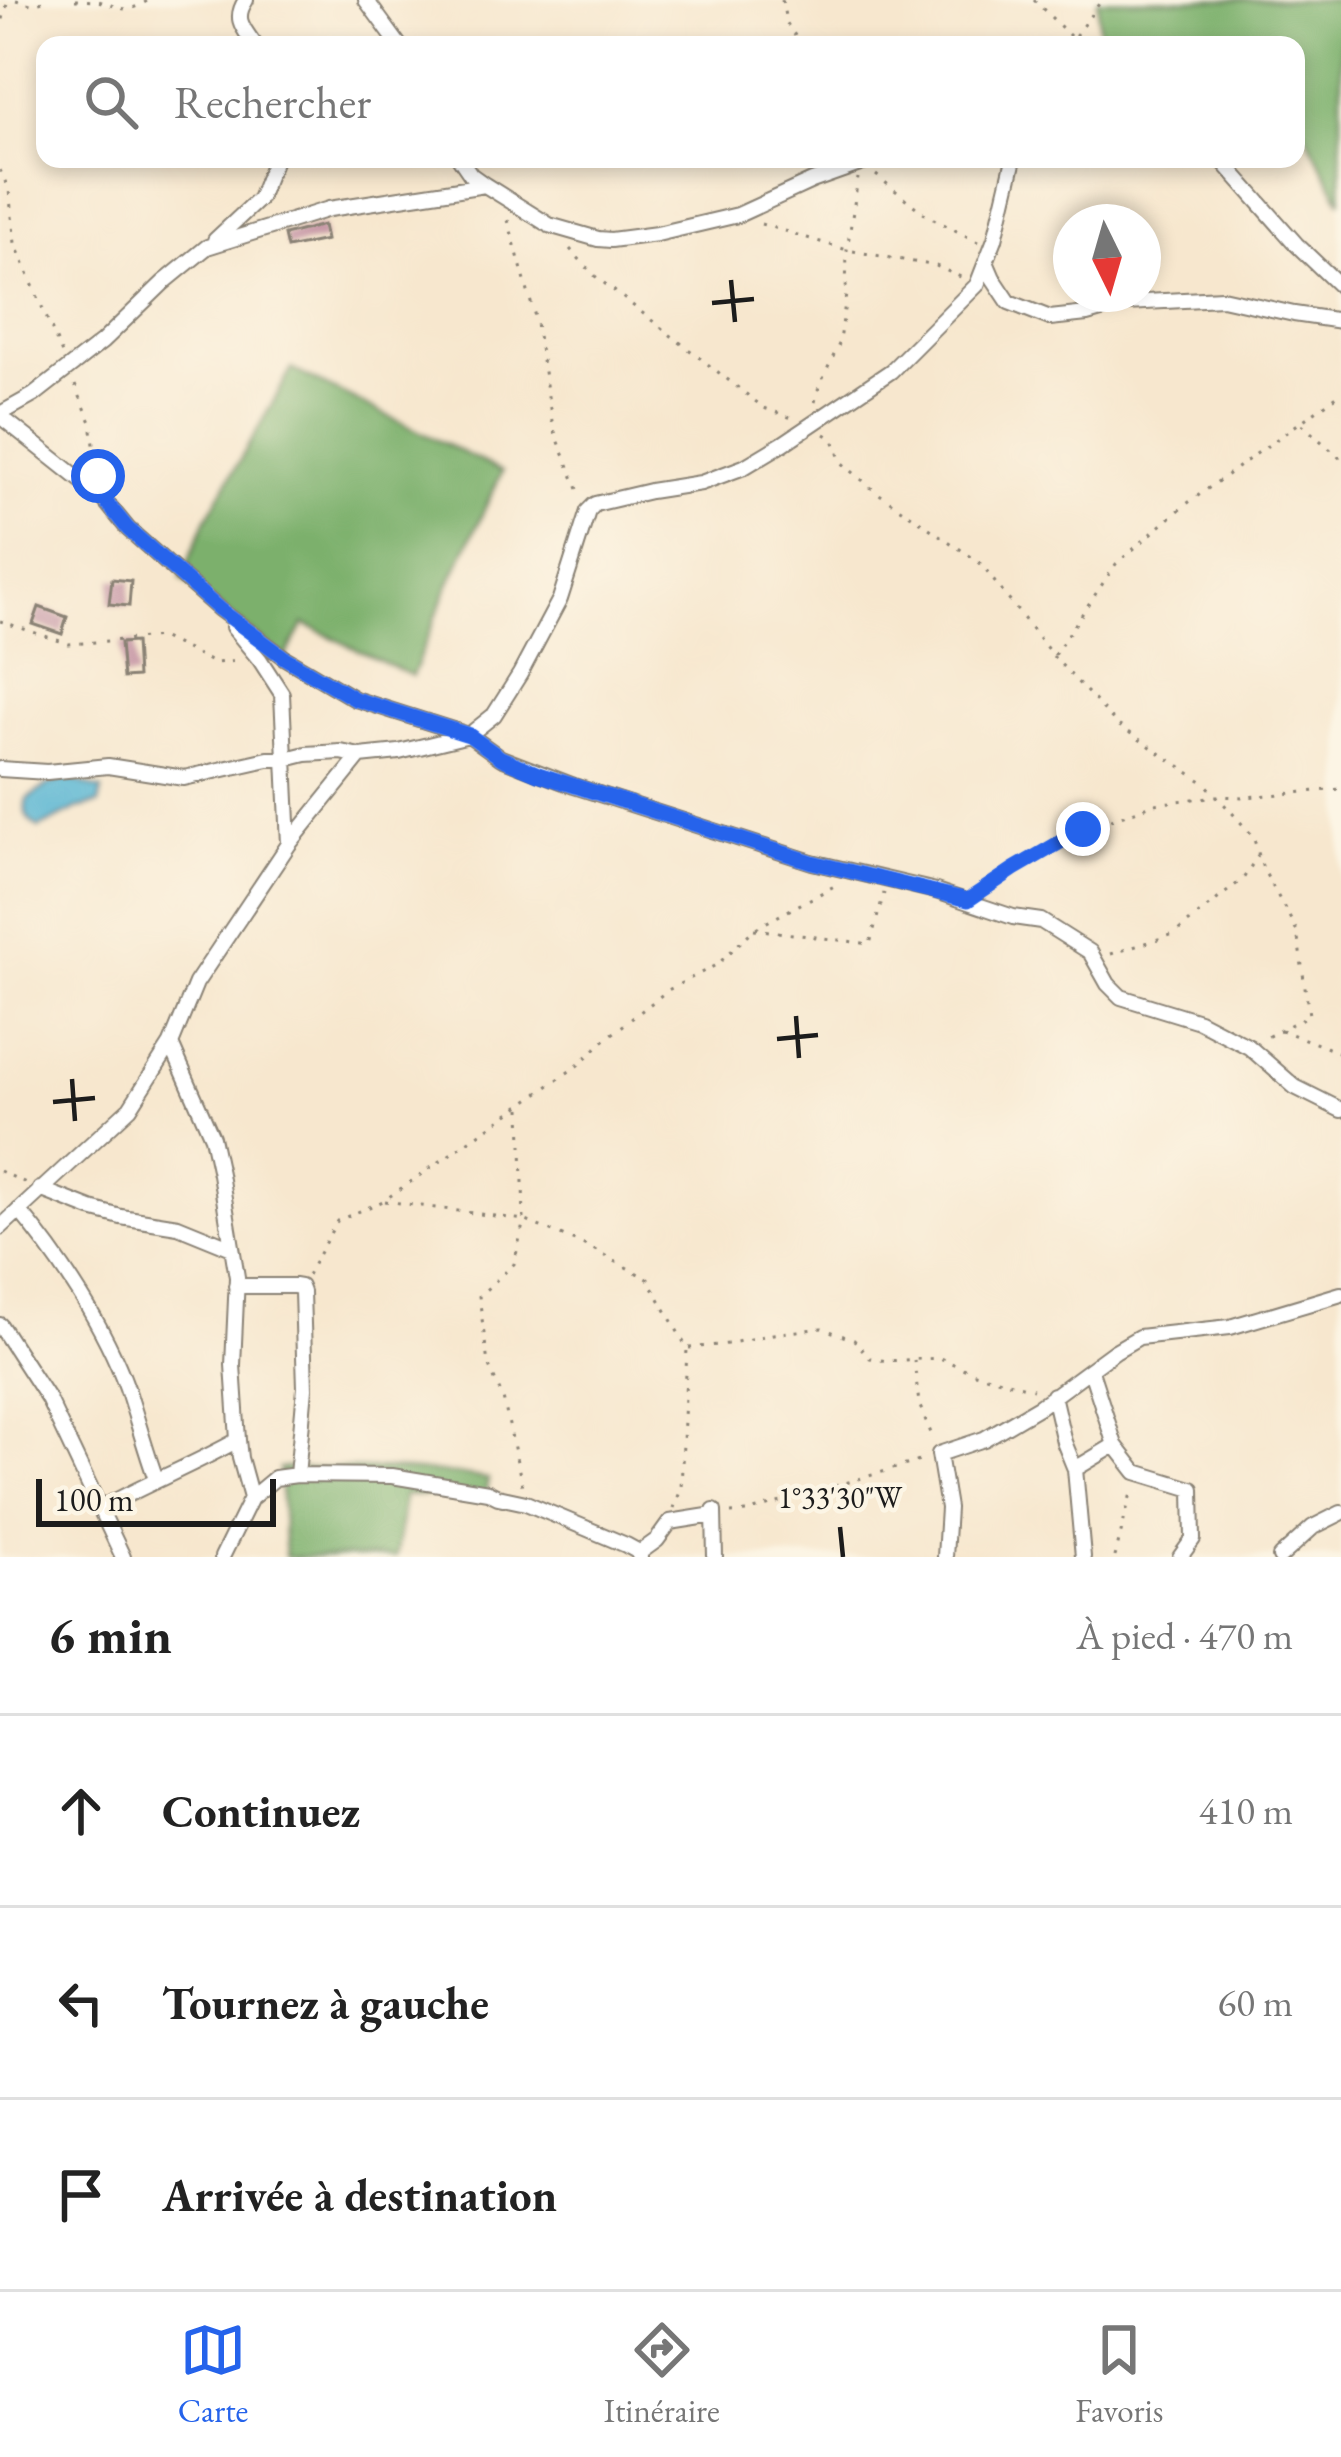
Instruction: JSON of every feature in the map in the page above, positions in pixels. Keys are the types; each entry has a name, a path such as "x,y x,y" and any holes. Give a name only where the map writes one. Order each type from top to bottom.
{"street":[{"path":"246,0 239,23 248,36"},
{"path":"366,0 392,36"},
{"path":"271,168 259,199 239,220 102,342 0,415 102,497 128,529 219,609 285,658 355,699 469,735 501,758 538,774 812,862 1041,921 1096,958 1108,985 1120,997 1198,1021 1249,1047 1295,1087 1341,1110"},
{"path":"466,168 549,225 611,240 738,215 848,168"},
{"path":"0,770 46,772 108,766 184,778 306,754 399,752 469,735 496,712 520,674 560,599 588,512 595,504 701,483 744,467 891,371 977,285 987,264 1012,168"},
{"path":"1228,168 1341,287"},
{"path":"206,248 329,209 485,184"},
{"path":"987,264 1009,302 1050,318 1087,314 1126,302 1222,298 1341,321"},
{"path":"219,609 282,694 289,844"},
{"path":"0,1228 130,1108 171,1044 196,983 289,844 360,756"},
{"path":"171,1044 212,1137 232,1248 238,1440 251,1498"},
{"path":"40,1189 91,1209 178,1226 232,1248"},
{"path":"19,1210 97,1322 126,1387 156,1479"},
{"path":"236,1286 300,1287 305,1388 297,1474"},
{"path":"946,1557 948,1508 939,1454 984,1439 1040,1406 1139,1336 1230,1327 1341,1294"},
{"path":"0,1325 48,1399 123,1557"},
{"path":"1091,1371 1115,1445 1136,1472 1192,1489 1193,1539 1180,1557"},
{"path":"1053,1395 1075,1469 1083,1557"},
{"path":"101,1508 238,1440"},
{"path":"1075,1469 1115,1445"},
{"path":"222,1557 251,1498 275,1478 297,1474 392,1476 488,1492 526,1503 640,1555 670,1522 714,1510 715,1557"},
{"path":"1280,1557 1313,1527 1341,1513"}],"path":[{"path":"0,31 8,0"},
{"path":"16,0 31,4 47,0"},
{"path":"75,0 97,1 121,11 149,0"},
{"path":"782,0 795,36"},
{"path":"1034,0 1071,36"},
{"path":"1075,36 1102,0"},
{"path":"810,424 819,387 840,342 847,250 865,168"},
{"path":"875,168 926,214 978,243 987,264"},
{"path":"0,170 9,190 15,243 91,422 102,497"},
{"path":"502,195 535,317 553,427 588,512"},
{"path":"738,215 847,250 936,266 977,285"},
{"path":"549,225 595,276 764,408 810,424 832,439 841,462 979,562 1053,656 1118,724 1205,783 1253,836 1263,868 1297,931 1309,1015 1249,1047"},
{"path":"1053,656 1116,564 1185,505 1341,393"},
{"path":"1300,422 1341,458"},
{"path":"0,621 69,644 161,637 214,663 260,660"},
{"path":"968,900 1083,829 1155,804 1341,789"},
{"path":"1096,958 1174,934 1243,879 1259,854"},
{"path":"300,1287 337,1221 383,1201 578,1066 668,990 718,964 754,929 863,873"},
{"path":"754,929 870,944 888,880"},
{"path":"1280,1029 1341,1053"},
{"path":"521,1104 524,1220 514,1264 479,1296 488,1364 503,1398 526,1503"},
{"path":"0,1171 40,1189"},
{"path":"383,1201 524,1220 589,1247 648,1280 687,1348 681,1489 670,1522"},
{"path":"687,1348 822,1328 854,1340 870,1358 940,1358 970,1372 1053,1395"},
{"path":"714,1510 747,1512 939,1454 919,1404 914,1358"},
{"path":"1115,1557 1136,1472"}],"green space":[{"path":"1098,0 1341,0 1341,202 1305,132 1305,36 1100,36"},
{"path":"292,369 502,472 412,676 304,624 285,658 181,578 208,516"},
{"path":"279,1468 410,1471 488,1479 485,1497 404,1495 396,1557 285,1557"}],"water":[{"path":"67,778 102,790 99,804 39,828 27,816 27,799"}],"building":[{"path":"323,225 326,240 287,248 284,235"},
{"path":"112,579 131,581 129,606 109,604"},
{"path":"39,607 67,617 62,634 33,624"},
{"path":"135,642 137,677 123,678 120,643"}],"route":[{"path":"98,476 102,497 128,529 181,578 285,658 355,699 469,735 501,758 538,774 812,862 968,900 1083,829"}]}
